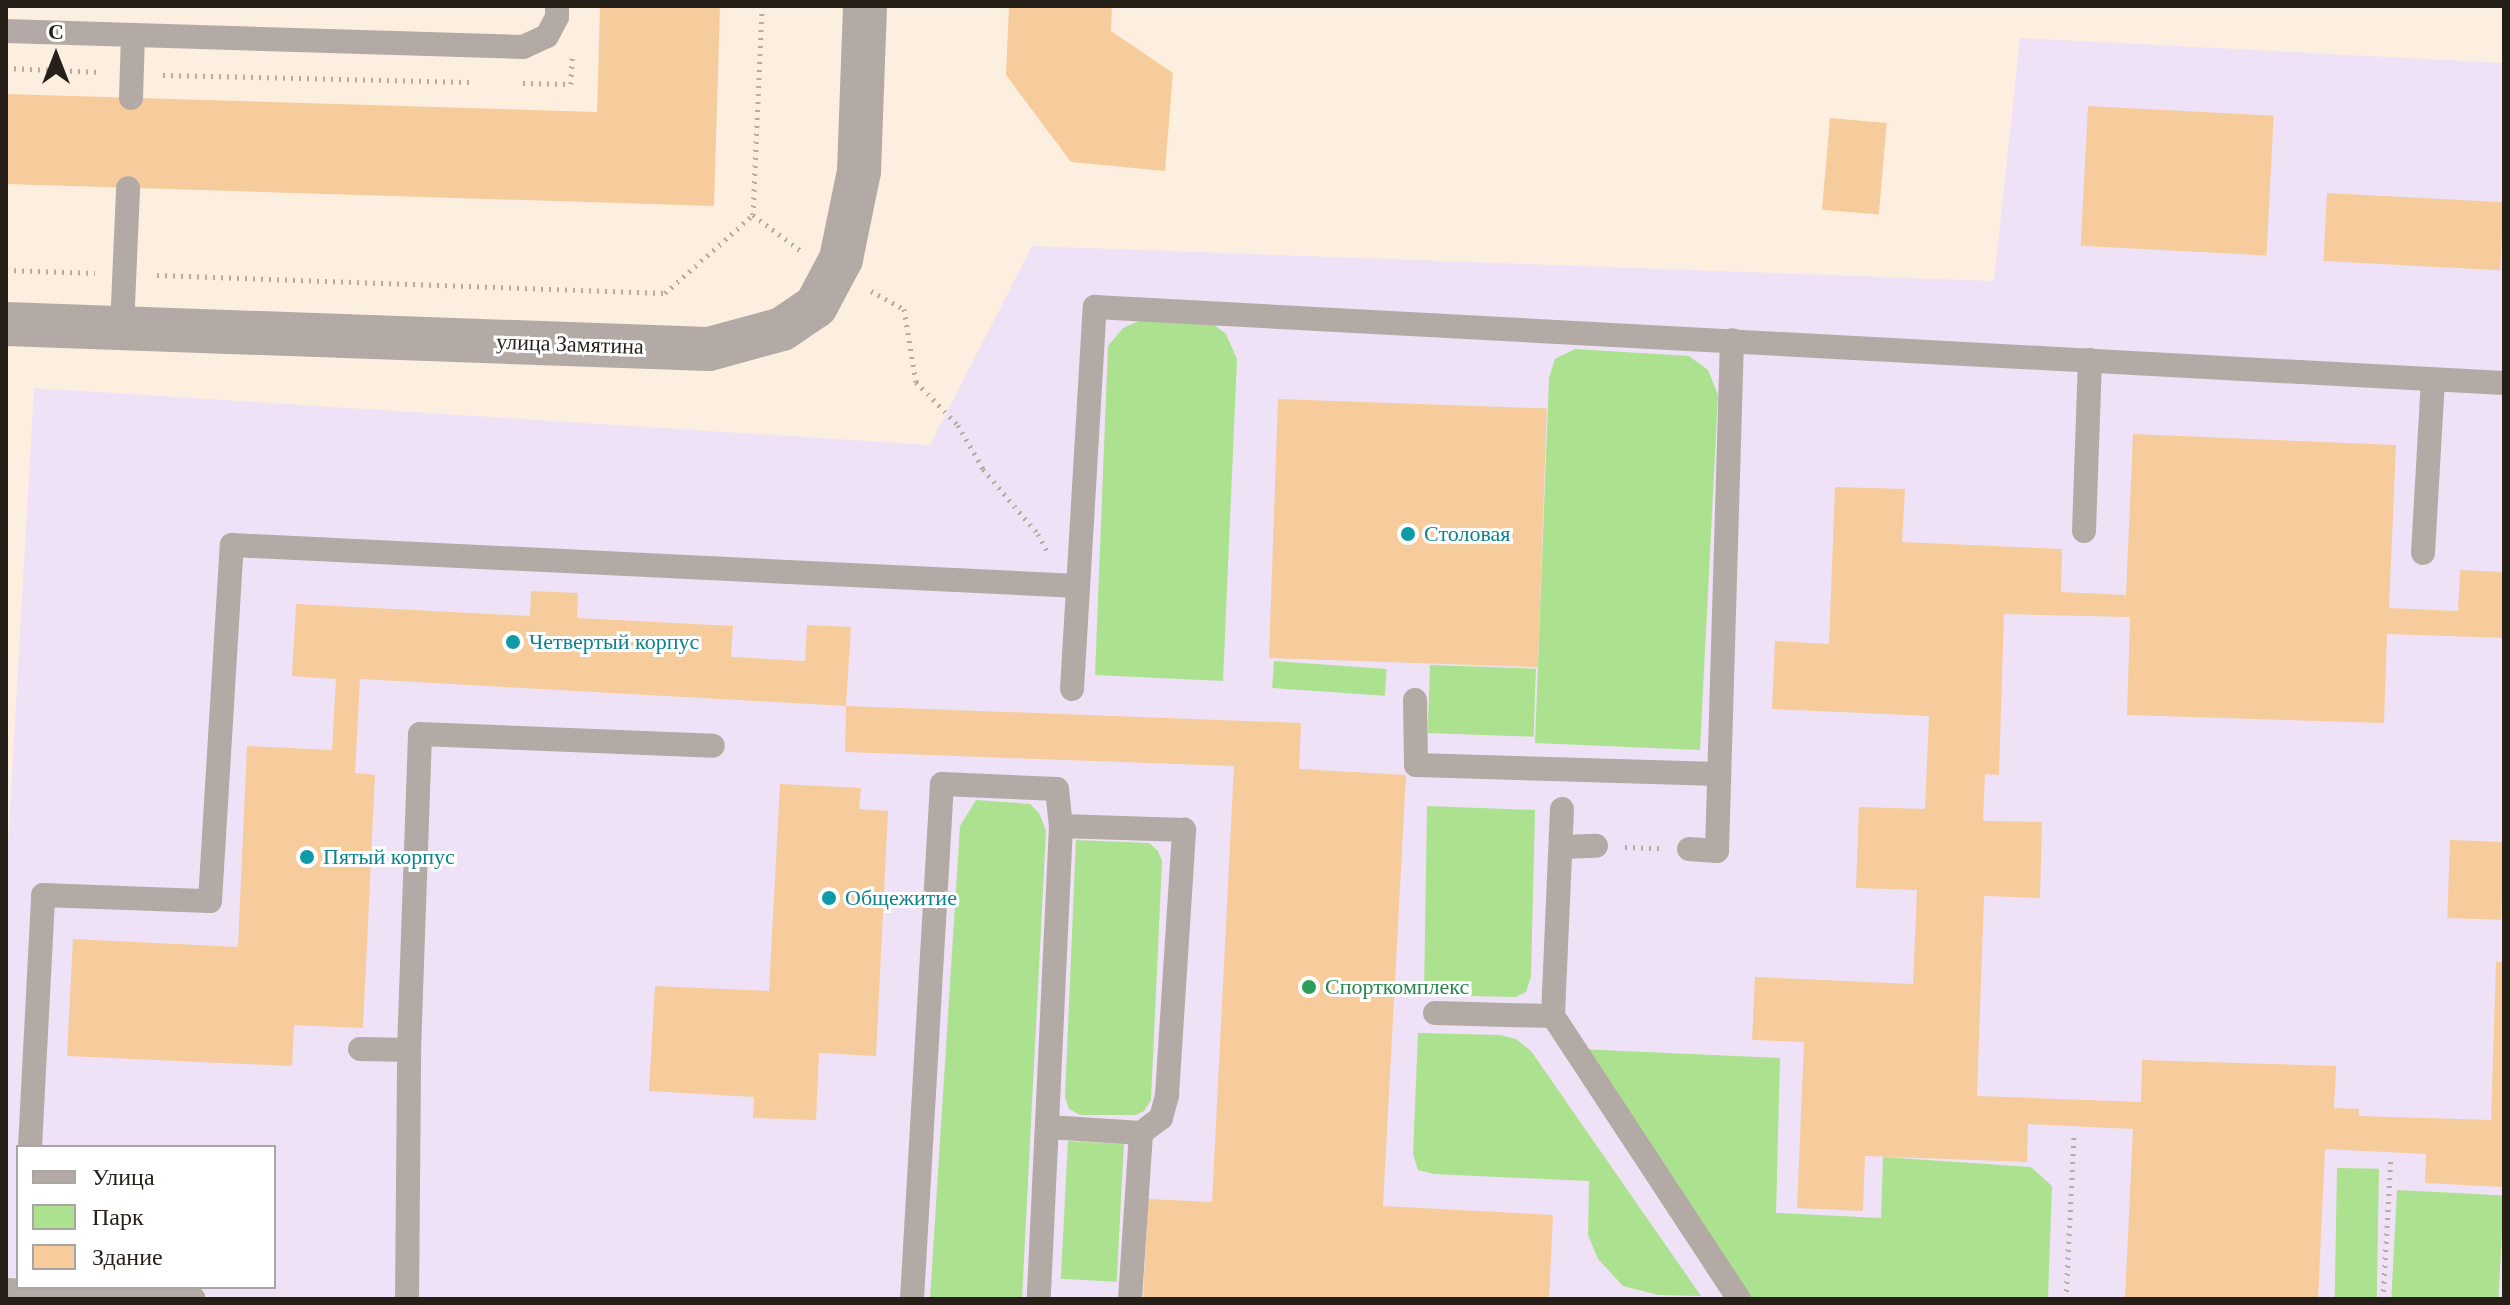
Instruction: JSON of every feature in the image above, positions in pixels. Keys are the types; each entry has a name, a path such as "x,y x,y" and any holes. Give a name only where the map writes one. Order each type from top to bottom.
{"street":[{"name":"улица Замятина","path":"6,324 709,349 782,329 816,306 841,259 859,171 865,6"}],"lane":[{"path":"6,31 523,47 547,36 557,17 557,6"},
{"path":"131,98 133,35"},
{"path":"122,328 128,188"},
{"path":"1072,689 1071,586 1095,307 2504,383"},
{"path":"1689,849 1717,851 1732,340"},
{"path":"2084,531 2090,360"},
{"path":"2423,553 2433,380"},
{"path":"30,1145 43,895 210,901 232,545 1071,586"},
{"path":"1415,700 1416,765 1719,774"},
{"path":"407,1299 409,1050 420,734 713,746"},
{"path":"912,1299 942,784 1057,789 1061,826 1039,1299"},
{"path":"1562,809 1553,1016 1739,1299"},
{"path":"1048,1127 1141,1133 1161,1118 1167,1095 1184,830 1061,826"},
{"path":"1562,847 1596,846"},
{"path":"1435,1013 1553,1016"},
{"path":"360,1049 409,1050"},
{"path":"1130,1299 1141,1133"},
{"path":"17,1289 194,1299"}],"path":[{"path":"6,270 665,293 753,215 762,6"},
{"path":"753,215 798,250 841,259 872,292 904,309 916,382 958,425 983,469 1038,534 1071,586"},
{"path":"1596,846 1689,849"},
{"path":"2066,1299 2074,1135"},
{"path":"2383,1299 2391,1157"}],"shaded area":[{"path":"2020,38 2504,63 2504,1299 6,1299 6,878 34,388 930,445 1032,246 1994,281"}],"green space":[{"path":"1144,319 1209,321 1226,334 1237,359 1223,681 1095,675 1108,346 1123,328"},
{"path":"1575,349 1689,356 1708,370 1718,395 1700,750 1535,743 1549,378 1555,359"},
{"path":"1274,661 1387,669 1385,696 1272,688"},
{"path":"1430,665 1536,669 1534,737 1428,733"},
{"path":"976,800 1030,804 1039,813 1046,831 1022,1299 930,1299 960,826"},
{"path":"1427,806 1535,810 1531,976 1526,992 1515,997 1424,995"},
{"path":"1076,840 1149,843 1158,851 1162,861 1151,1100 1144,1111 1136,1115 1080,1115 1069,1109 1065,1097"},
{"path":"1418,1033 1500,1035 1516,1039 1531,1051 1701,1296 1658,1295 1623,1286 1598,1259 1588,1235 1589,1181 1434,1174 1418,1170 1413,1154"},
{"path":"1579,1049 1780,1058 1776,1213 1881,1218 1883,1157 2031,1167 2052,1186 2048,1299 1750,1299"},
{"path":"1068,1141 1124,1144 1117,1282 1061,1279"},
{"path":"2337,1168 2379,1169 2377,1299 2335,1299"},
{"path":"2397,1190 2504,1196 2498,1299 2391,1299"}],"building":[{"path":"600,6 720,6 714,206 6,184 6,94 597,112"},
{"path":"1009,6 1112,6 1111,31 1173,73 1165,171 1071,162 1006,75"},
{"path":"2088,106 2274,116 2266,256 2081,246"},
{"path":"1830,118 1887,123 1879,215 1822,210"},
{"path":"2327,193 2504,202 2500,270 2323,261"},
{"name":"Столовая","path":"1278,399 1547,408 1538,667 1269,658"},
{"path":"2133,434 2396,445 2389,608 2458,611 2460,570 2504,572 2504,638 2387,634 2384,723 2127,715 2130,617 2004,614 1999,775 1985,774 1983,821 2042,822 2040,898 1984,896 1977,1096 2141,1102 2142,1060 2336,1066 2334,1108 2359,1109 2359,1116 2491,1120 2496,962 2504,962 2504,1187 2425,1183 2426,1154 2325,1149 2318,1299 2125,1299 2133,1129 2028,1124 2027,1162 1865,1156 1863,1211 1797,1208 1804,1042 1752,1040 1755,977 1913,984 1917,890 1856,888 1859,807 1925,809 1929,716 1772,709 1775,641 1829,644 1835,487 1905,489 1902,542 2062,549 2061,592 2126,595"},
{"path":"531,591 578,593 577,618 733,626 731,657 805,661 807,625 851,627 846,706 360,679 355,773 375,775 363,1028 294,1025 292,1066 67,1056 73,939 238,947 247,746 332,750 336,679 292,676 296,604 530,616"},
{"name":"Спорткомплекс","path":"846,706 1301,723 1299,769 1406,775 1383,1206 1553,1215 1549,1299 1143,1299 1148,1199 1212,1202 1234,766 845,752"},
{"name":"Общежитие","path":"780,784 861,788 859,809 888,811 876,1056 819,1053 816,1120 753,1118 754,1097 649,1091 655,986 769,991"},
{"path":"2450,840 2504,842 2501,920 2447,918"}],"place":[{"name":"Столовая","path":"1408,534"},
{"name":"Четвертый корпус","path":"513,642"},
{"name":"Пятый корпус","path":"307,857"},
{"name":"Общежитие","path":"829,898"},
{"name":"Спорткомплекс","path":"1309,987"}]}
